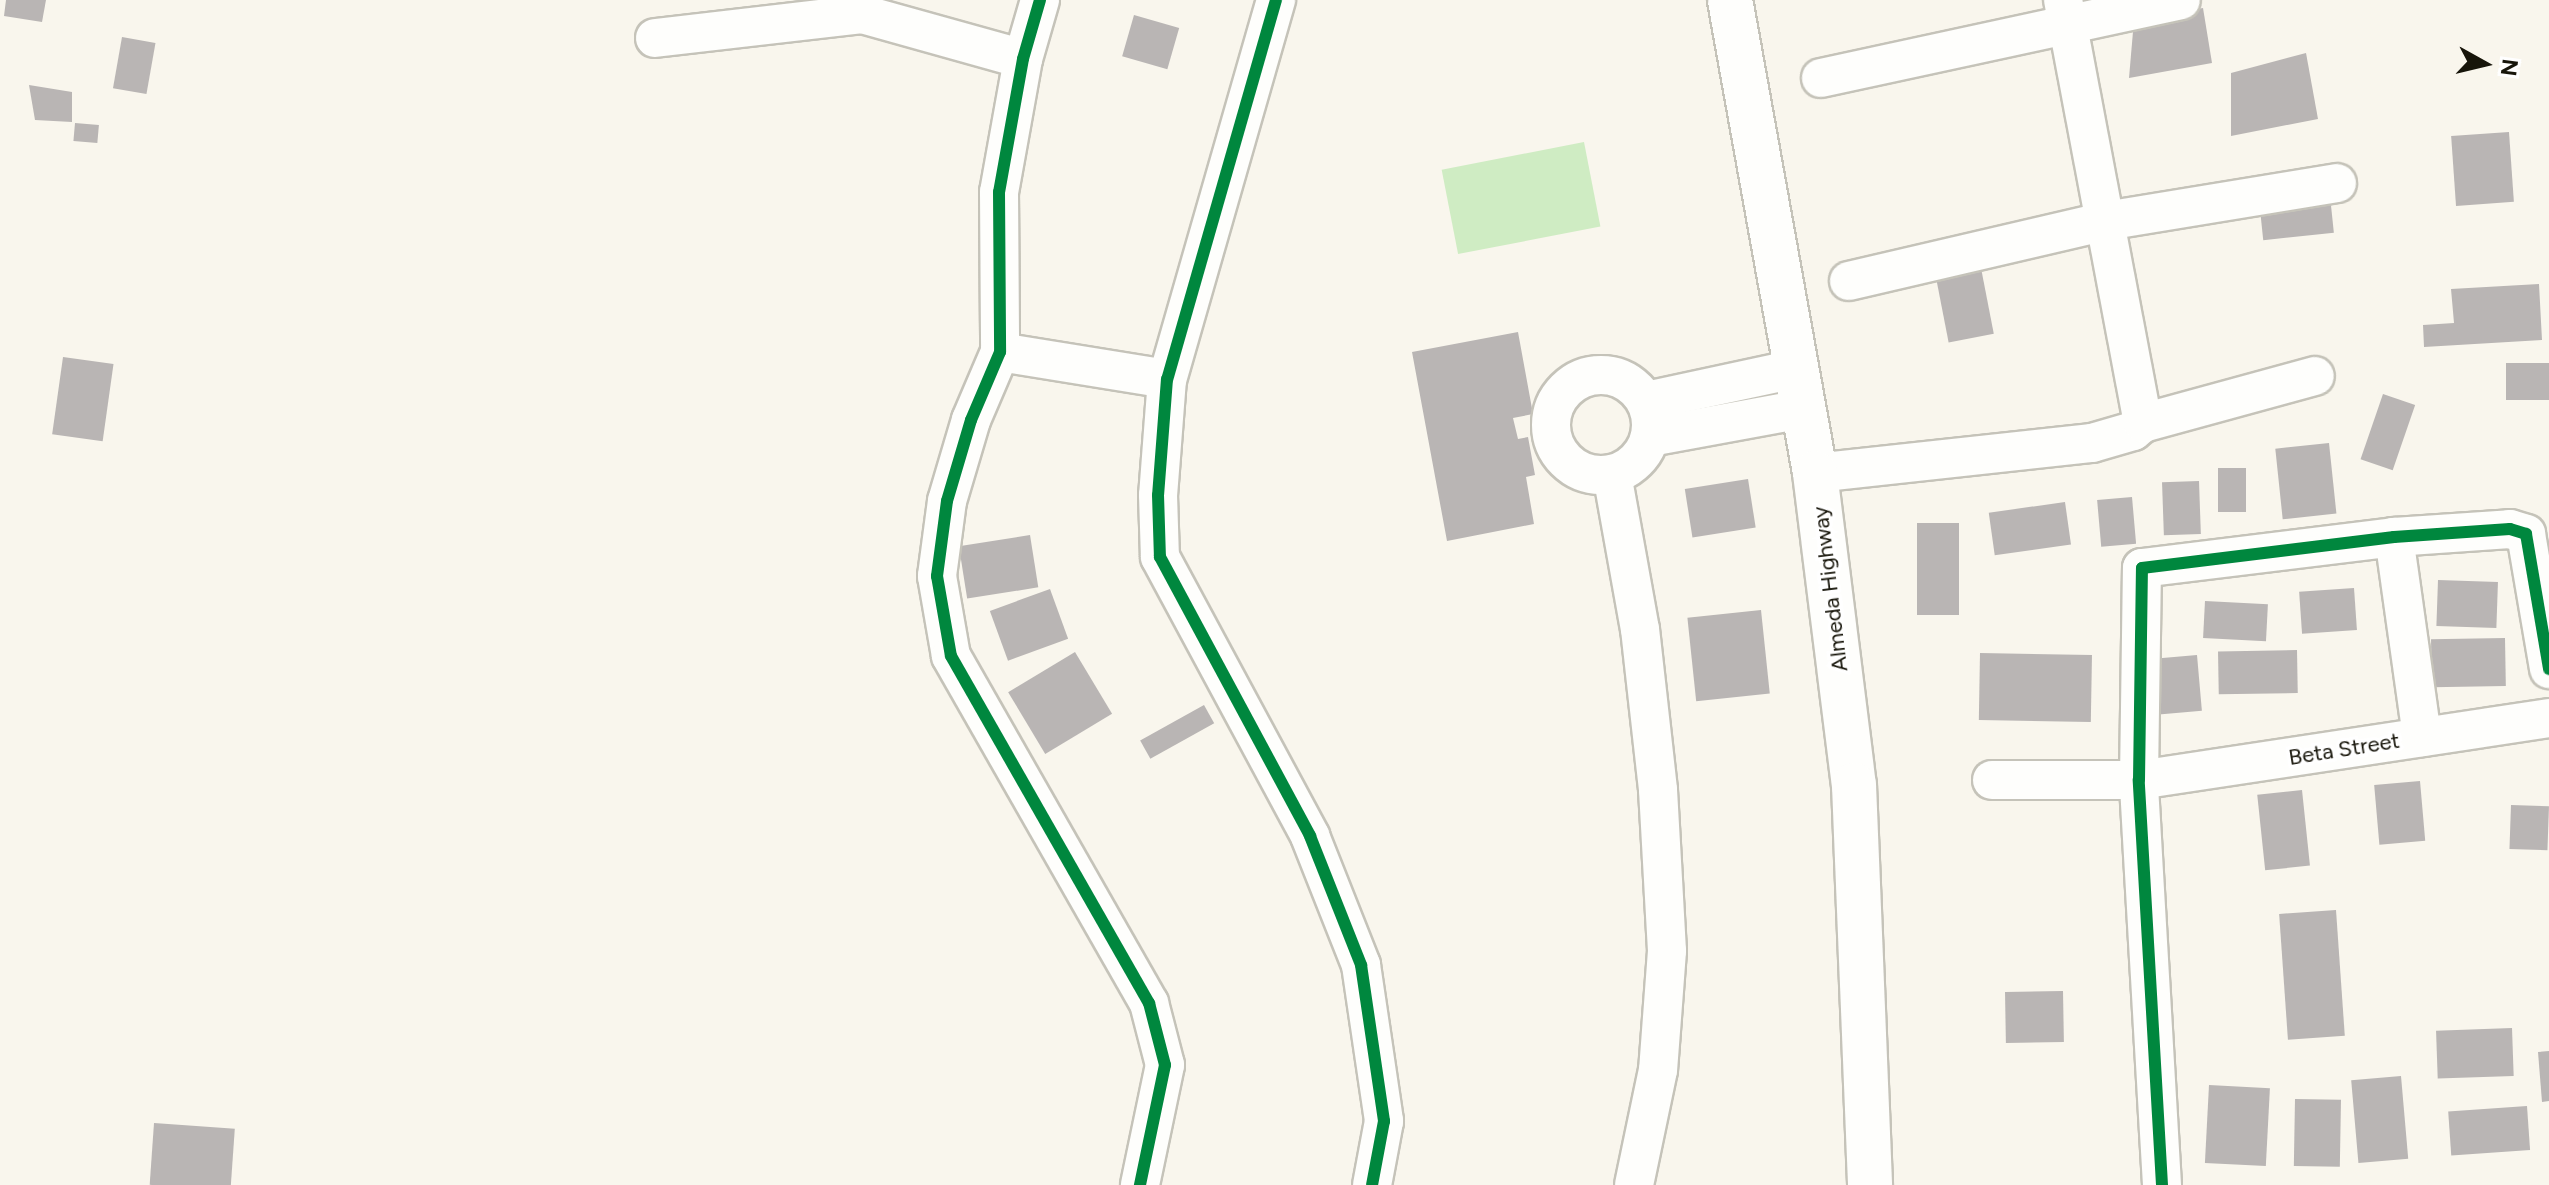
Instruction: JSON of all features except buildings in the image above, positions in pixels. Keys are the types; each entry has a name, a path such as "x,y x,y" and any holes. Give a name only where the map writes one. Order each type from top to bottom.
{"highway":[{"name":"Almeda Highway","path":"1730,0 1815,473 1854,785 1870,1185"}],"street":[{"path":"1040,0 1023,59 999,192 1000,352 971,420 947,501 937,576 951,656 1149,1003 1165,1065 1140,1185"},
{"path":"1276,0 1167,379 1158,495 1160,557 1310,836 1361,965 1384,1121 1372,1185"},
{"path":"1821,78 2065,11 2181,0"},
{"path":"2065,11 2143,423"},
{"path":"655,38 862,14 1023,59"},
{"path":"1849,281 2106,221 2337,183"},
{"path":"1000,352 1167,379"},
{"path":"1600,374 1626,381 1648,419 1642,454 1612,474 1585,471 1563,456 1553,431 1556,404 1582,378 1600,374"},
{"path":"1815,473 2092,443 2133,431 2143,423 2315,376"},
{"path":"1648,419 1749,379 1799,389"},
{"path":"1749,379 1754,417"},
{"path":"1648,419 1754,417 1799,389"},
{"path":"1612,474 1640,629 1658,790 1667,951 1658,1070 1634,1185"},
{"path":"2162,1185 2139,780 2142,568 2394,537 2510,529 2526,534 2549,669"},
{"path":"2394,537 2422,737"},
{"name":"Beta Street","path":"1992,780 2139,780 2549,718"}],"green space":[{"path":"1584,142 1600,226 1458,254 1442,170"}],"cycle path":[{"path":"1040,0 1023,59 999,192 1000,352 971,420 947,501 937,576 951,656 1149,1003 1165,1065 1140,1185"},
{"path":"1276,0 1167,379 1158,495 1160,557 1310,836 1361,965 1384,1121 1372,1185"},
{"path":"2162,1185 2139,780 2142,568 2394,537 2510,529 2526,534 2549,669"}]}
